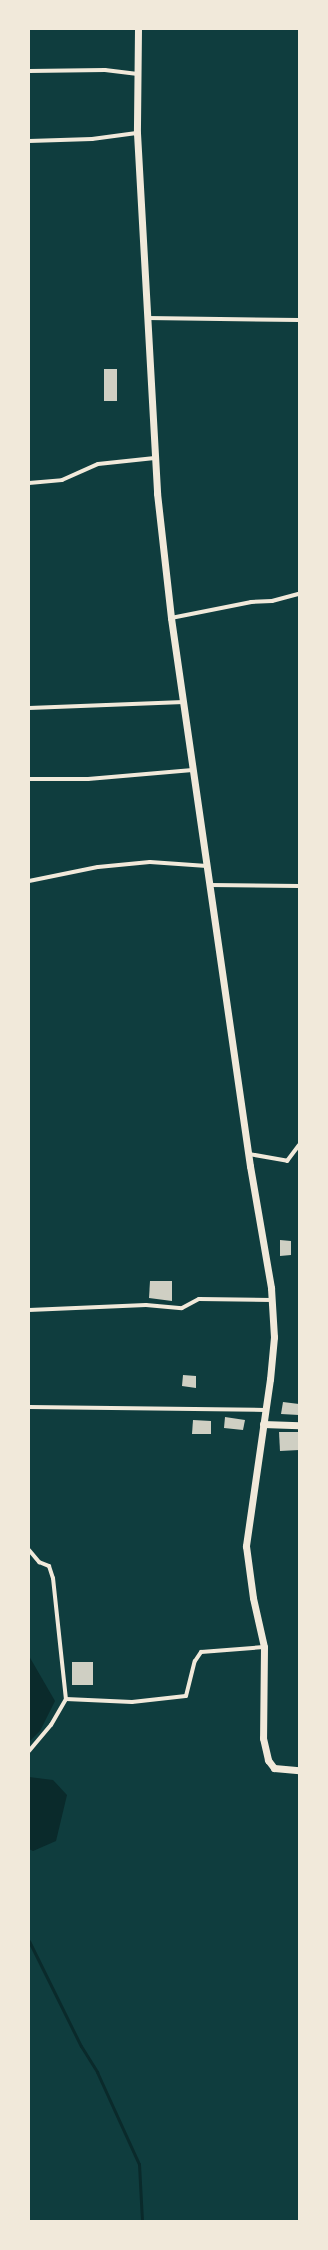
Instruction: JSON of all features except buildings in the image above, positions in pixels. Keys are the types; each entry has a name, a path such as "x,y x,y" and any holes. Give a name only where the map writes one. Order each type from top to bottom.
{"main road":[{"path":"138,29 137,133 146,318 155,458 171,618 249,1154 272,1300 274,1337 246,1546 253,1598 264,1647 263,1738 268,1760 274,1768 299,1770"},
{"path":"263,1424 299,1425"}],"street":[{"path":"29,72 105,70 138,74"},
{"path":"29,141 92,139 137,133"},
{"path":"146,318 299,320"},
{"path":"29,483 62,480 98,464 155,458"},
{"path":"171,618 299,594"},
{"path":"29,708 184,702"},
{"path":"29,779 88,779 194,770"},
{"path":"29,881 98,867 150,862 208,866"},
{"path":"210,885 299,886"},
{"path":"249,1154 287,1161 299,1145"},
{"path":"29,1310 146,1305 182,1308 199,1298 272,1300"},
{"path":"29,1407 265,1410"},
{"path":"29,1550 39,1562 49,1566 53,1578 66,1699 51,1725 29,1751"},
{"path":"66,1699 132,1702 186,1696 195,1661 202,1652 264,1647"}],"water":[{"path":"29,1656 55,1701 40,1731 29,1742"},
{"path":"29,1777 53,1780 67,1795 56,1841 33,1851 29,1849"}],"waterway":[{"path":"29,1941 81,2046 97,2072 139,2164 142,2221"}]}
